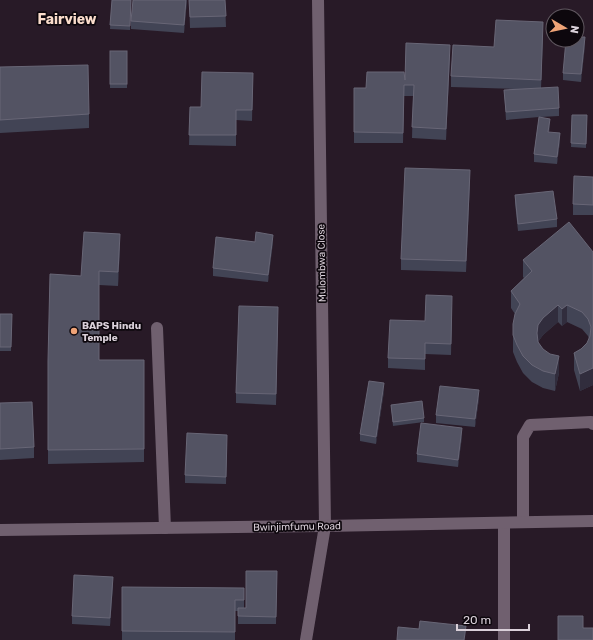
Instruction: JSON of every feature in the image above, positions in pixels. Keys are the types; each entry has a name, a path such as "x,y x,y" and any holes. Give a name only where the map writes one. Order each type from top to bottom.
{"street":[{"name":"Mulombwa Close","path":"306,640 325,526 318,0"},
{"path":"157,328 165,528"},
{"path":"523,522 523,437 530,425 591,422 593,424"},
{"name":"Bwinjimfumu Road","path":"0,530 593,521"},
{"path":"504,523 504,640"}],"building":[{"path":"112,0 131,0 130,26 110,25"},
{"path":"133,0 186,0 184,25 131,21"},
{"path":"189,0 225,0 226,16 190,17"},
{"path":"496,20 543,22 541,80 451,76 453,45 494,47"},
{"path":"406,43 450,45 446,129 412,127 414,85 404,85 403,133 354,132 354,88 366,88 367,72 404,72 405,80"},
{"path":"565,48 584,48 581,74 563,73"},
{"path":"110,51 127,51 127,84 110,84"},
{"path":"88,65 89,114 0,120 0,67"},
{"path":"202,72 253,73 252,110 236,110 236,135 189,135 190,107 201,107"},
{"path":"558,87 559,108 506,112 504,90"},
{"path":"572,115 587,115 586,144 571,143"},
{"path":"539,117 550,119 548,132 560,133 557,157 534,154"},
{"path":"405,168 470,170 466,261 401,259"},
{"path":"574,176 593,177 593,205 573,204"},
{"path":"553,191 557,219 518,224 515,195"},
{"path":"569,222 593,252 593,368 580,374 574,353 587,343 590,336 591,327 588,319 582,312 567,305 562,309 558,305 543,318 538,325 537,333 538,342 543,349 550,354 559,356 555,374 543,371 532,365 523,356 517,345 513,335 513,324 515,314 520,304 511,291 532,271 523,260"},
{"name":"BAPS Hindu Temple","path":"84,232 120,234 118,272 99,271 99,360 144,360 144,449 48,450 50,274 81,276"},
{"path":"256,232 273,235 268,275 213,268 216,237 255,242"},
{"path":"426,295 452,296 451,344 425,343 425,359 388,358 390,320 425,321"},
{"path":"239,306 278,307 276,394 236,393"},
{"path":"0,314 12,314 11,347 0,347"},
{"path":"369,381 384,383 376,437 360,434"},
{"path":"440,386 479,390 475,419 436,415"},
{"path":"422,401 424,418 393,422 391,405"},
{"path":"32,402 34,447 0,449 0,403"},
{"path":"421,423 462,428 458,460 417,454"},
{"path":"187,433 227,435 226,477 185,475"},
{"path":"246,571 277,571 276,617 238,616 238,608 246,608"},
{"path":"74,575 113,577 110,618 72,616"},
{"path":"122,587 244,588 244,600 235,600 235,632 122,631"},
{"path":"558,616 583,616 583,628 593,628 593,640 558,640"},
{"path":"420,621 466,626 464,640 397,640 398,627 419,629"}],"place":[{"name":"BAPS Hindu Temple","path":"74,331"}],"district":[{"name":"Fairview","path":"67,19"}]}
